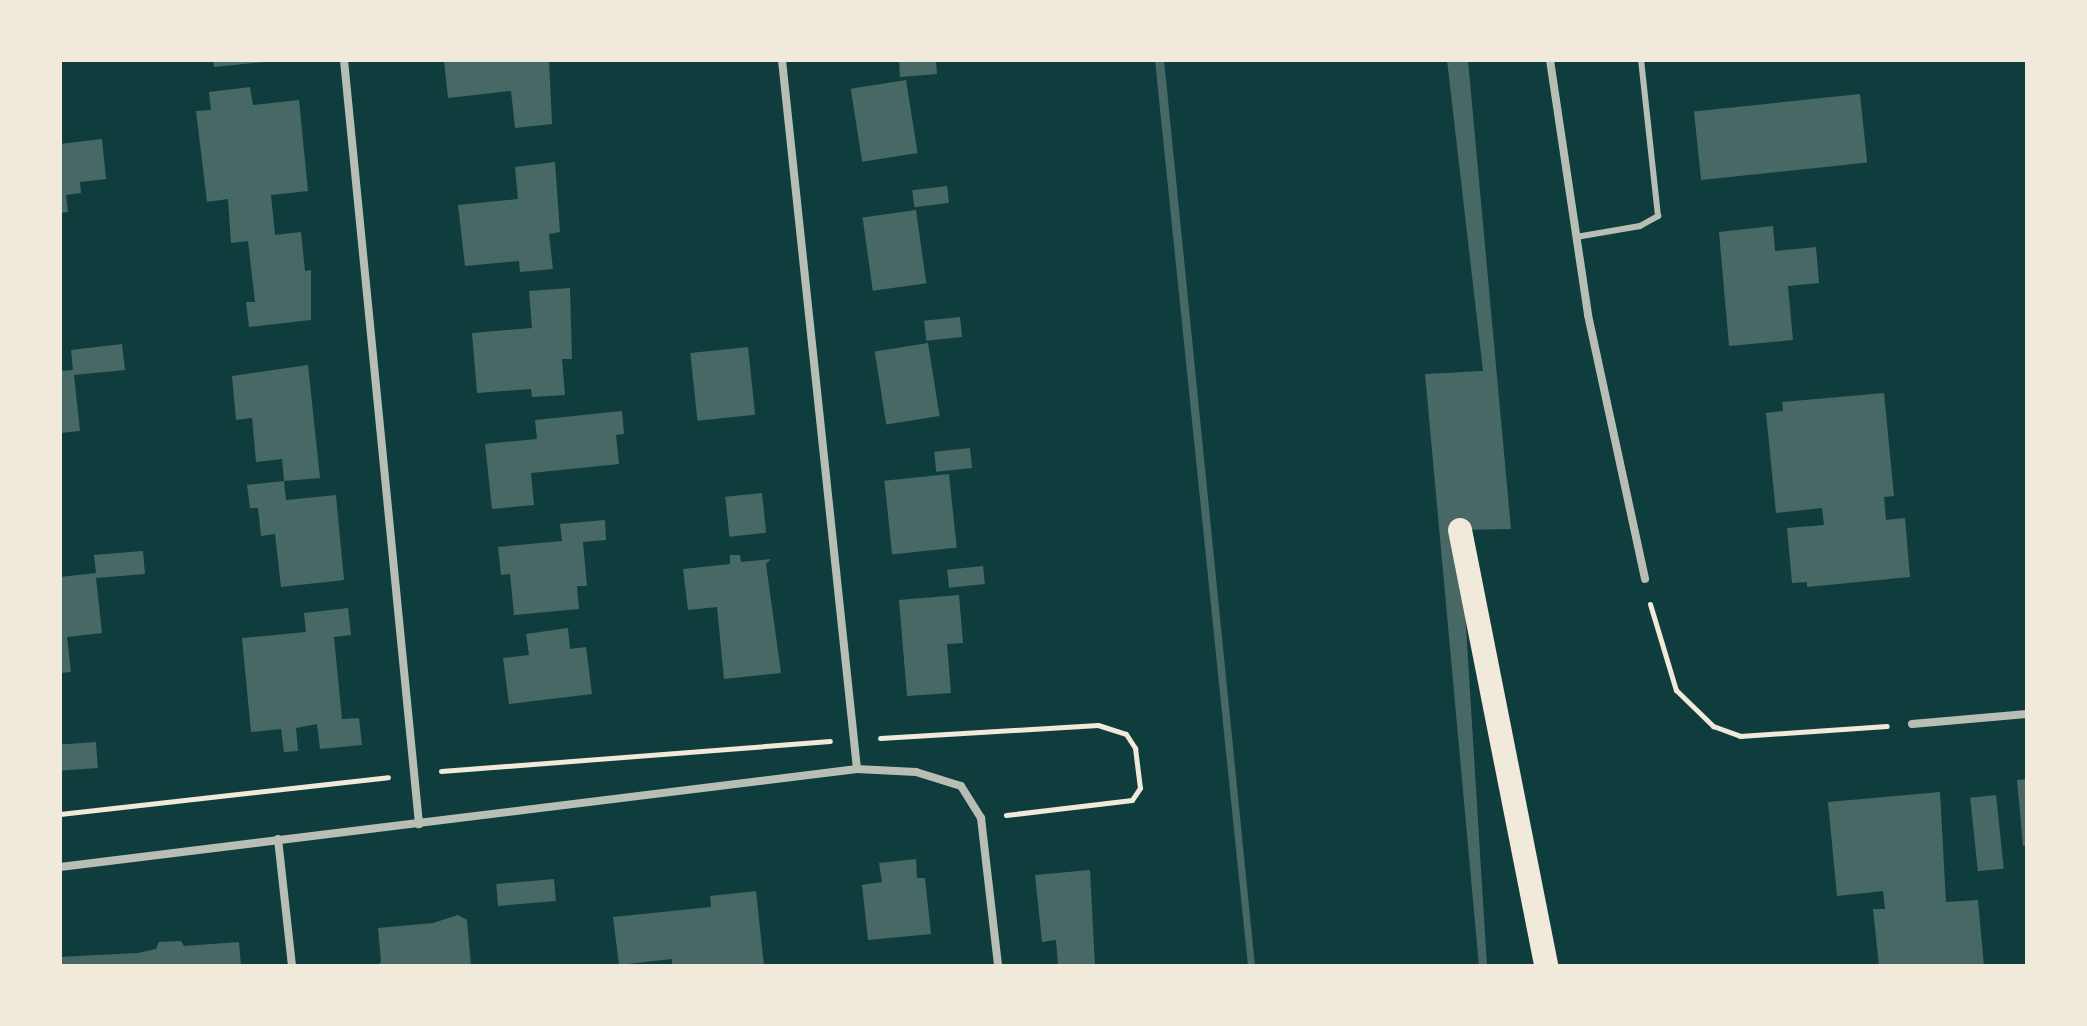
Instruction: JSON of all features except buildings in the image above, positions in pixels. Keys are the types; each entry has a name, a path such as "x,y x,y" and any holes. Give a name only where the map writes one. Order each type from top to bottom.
{"highway":[{"path":"1460,530 1546,966"}],"street":[{"path":"344,60 419,824"},
{"path":"782,60 857,739 857,769"},
{"path":"1550,60 1576,237 1645,579"},
{"path":"1912,724 2027,714"},
{"path":"60,867 857,769 945,778 961,786 981,818 998,966"},
{"path":"278,839 292,966"}],"lane":[{"path":"1576,237 1640,226 1658,216 1641,60"}],"path":[{"path":"1645,579 1660,650 1676,690 1713,726 1740,736 1912,724"},
{"path":"60,814 414,774 857,739 1098,725 1126,734 1135,748 1140,788 1132,800 981,818"}]}
